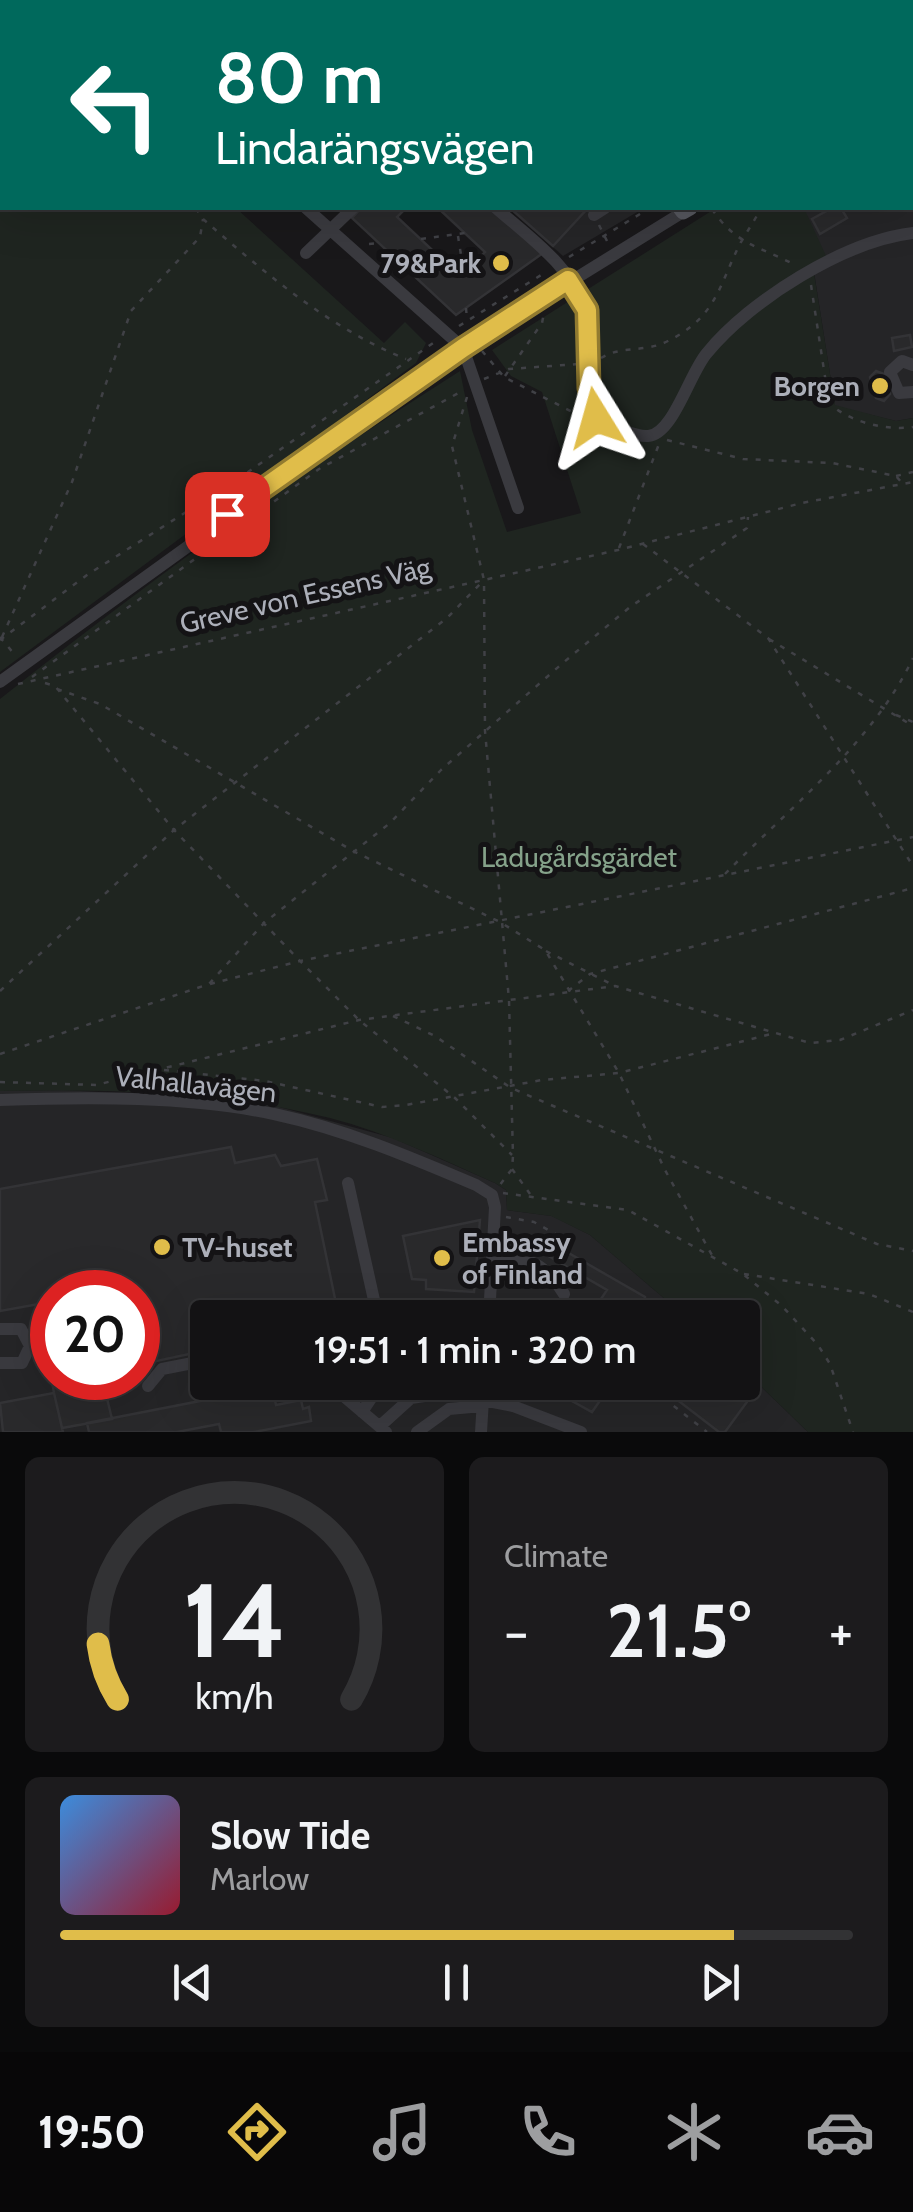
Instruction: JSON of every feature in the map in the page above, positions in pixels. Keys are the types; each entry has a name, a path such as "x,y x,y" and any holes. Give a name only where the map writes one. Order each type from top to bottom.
{"street":[{"path":"308,210 463,348 518,508"},
{"path":"306,253 350,210"},
{"path":"498,210 558,264 587,310 589,388 602,424 646,436 660,434 669,424 688,382 716,342 760,304 878,239 913,233"},
{"path":"3,679 463,348 682,210"},
{"path":"913,365 902,361 890,372 900,394 913,392"},
{"name":"Valhallavägen","path":"0,1100 139,1101 274,1114 412,1158 492,1196"},
{"path":"348,1183 374,1300"},
{"path":"490,1300 495,1216 492,1196"},
{"path":"493,1256 524,1257 548,1267 564,1294"},
{"path":"0,1329 21,1329 30,1346 22,1362 0,1363"},
{"path":"160,1371 190,1364"},
{"path":"354,1400 383,1429 408,1400"},
{"path":"362,1412 370,1400"},
{"path":"417,1432 469,1400"},
{"path":"480,1432 483,1400"},
{"path":"498,1400 581,1432"}],"path":[{"path":"197,210 265,272 360,340 407,360"},
{"path":"497,371 590,363 615,349 640,350 669,341 700,318 723,290 742,241 760,210"},
{"path":"714,211 742,241 809,274 829,403 838,411 874,424 913,427"},
{"path":"1,638 72,482 131,311 200,238 202,218"},
{"path":"601,230 608,241"},
{"path":"420,238 464,232"},
{"path":"458,234 464,274"},
{"path":"369,244 379,243"},
{"path":"466,308 466,322"},
{"path":"504,377 542,323 544,313"},
{"path":"1,638 87,575 238,479 431,344"},
{"path":"484,352 504,377 553,406 602,424"},
{"path":"475,384 460,409 452,446 484,580 485,731 509,1000 512,1169 492,1196"},
{"path":"32,676 318,469 475,384"},
{"path":"618,550 661,438 743,459 832,463 896,476 913,472"},
{"path":"896,476 902,483"},
{"name":"Greve von Essens Väg","path":"3,679 19,685 41,682 913,482"},
{"path":"208,984 264,923 390,822 485,731 630,607 747,528 748,517"},
{"path":"642,544 768,638 883,710 913,724"},
{"path":"0,991 174,830 447,618 484,580"},
{"path":"1,638 16,658"},
{"path":"768,638 913,866"},
{"path":"722,877 883,710 913,658"},
{"path":"27,672 41,682 100,704 353,850 500,922 544,950 615,986 810,1042 840,1040 913,1010"},
{"path":"57,689 174,830 300,960 359,1020 456,1098 513,1156"},
{"path":"0,1054 208,984 300,960 913,837"},
{"path":"566,992 590,974 913,888"},
{"path":"544,950 618,1074 714,1257"},
{"path":"0,983 12,977"},
{"path":"0,1082 96,1085 359,1020 615,986"},
{"path":"392,1015 435,1036 511,1088 877,1244 913,1251"},
{"path":"161,1070 264,1080 382,1107 618,1074 776,1033"},
{"path":"512,1169 531,1195"},
{"path":"492,1196 509,1192 628,1210 743,1274 782,1306 818,1345 830,1364 853,1432"},
{"path":"495,1216 534,1222 578,1246"},
{"path":"743,1274 869,1294 913,1312"},
{"path":"664,1400 707,1432"}],"shaded area":[{"path":"511,210 641,210 563,256"},
{"path":"804,210 913,210 913,418 896,421 835,406"},
{"path":"64,1090 257,1101 393,1138 495,1183 506,1190 507,1210 552,1216 590,1235 666,1300 190,1300 190,1400 760,1400 760,1385 808,1432 0,1432 0,1091"}],"green space":[{"path":"0,210 238,210 384,343 405,322 426,343 416,363 0,672"},
{"name":"Ladugårdsgärdet","path":"713,210 805,210 827,258 813,267 835,405 896,421 913,418 913,1432 808,1432 760,1385 760,1300 666,1300 590,1235 551,1216 507,1210 506,1190 495,1183 393,1139 330,1118 249,1102 125,1092 0,1091 0,699 226,529 460,371 472,430 507,532 581,513 542,392 511,376 492,350"}],"building":[{"name":"79&Park","path":"359,210 404,210 397,217 461,277 485,252 440,210 494,210 543,253 456,315 352,218"},
{"path":"512,210 586,210 553,246"},
{"path":"828,210 842,210 847,218 820,234 812,219"},
{"path":"910,335 912,347 894,351 892,338"},
{"name":"Borgen","path":"876,371 884,374 890,394 884,401 876,398 870,377"},
{"name":"TV-huset","path":"231,1147 235,1163 275,1155 281,1166 317,1159 327,1200 315,1202 335,1300 190,1300 190,1354 160,1360 160,1270 30,1270 30,1306 0,1311 0,1189"},
{"name":"Embassy of Finland","path":"480,1220 474,1292 426,1289 426,1280 412,1279 403,1236"},
{"path":"553,1244 645,1300 600,1300 607,1290 545,1254"},
{"path":"30,1397 56,1400 63,1432 3,1432 0,1403"},
{"name":"TV-huset","path":"56,1400 107,1400 112,1419 62,1428"},
{"path":"205,1400 275,1400 276,1405 301,1400 303,1409 309,1407 311,1421 254,1432 221,1432 219,1424 177,1432 89,1432 87,1423"},
{"path":"570,1400 600,1400 592,1412"},
{"path":"677,1400 748,1400 725,1432 719,1432"}],"place":[{"name":"79&Park","path":"501,263"},
{"name":"Borgen","path":"880,386"},
{"name":"TV-huset","path":"162,1247"},
{"name":"Embassy of Finland","path":"442,1258"}],"route":[{"path":"227,514 463,348 568,280 587,310 589,388 596,418"}]}
